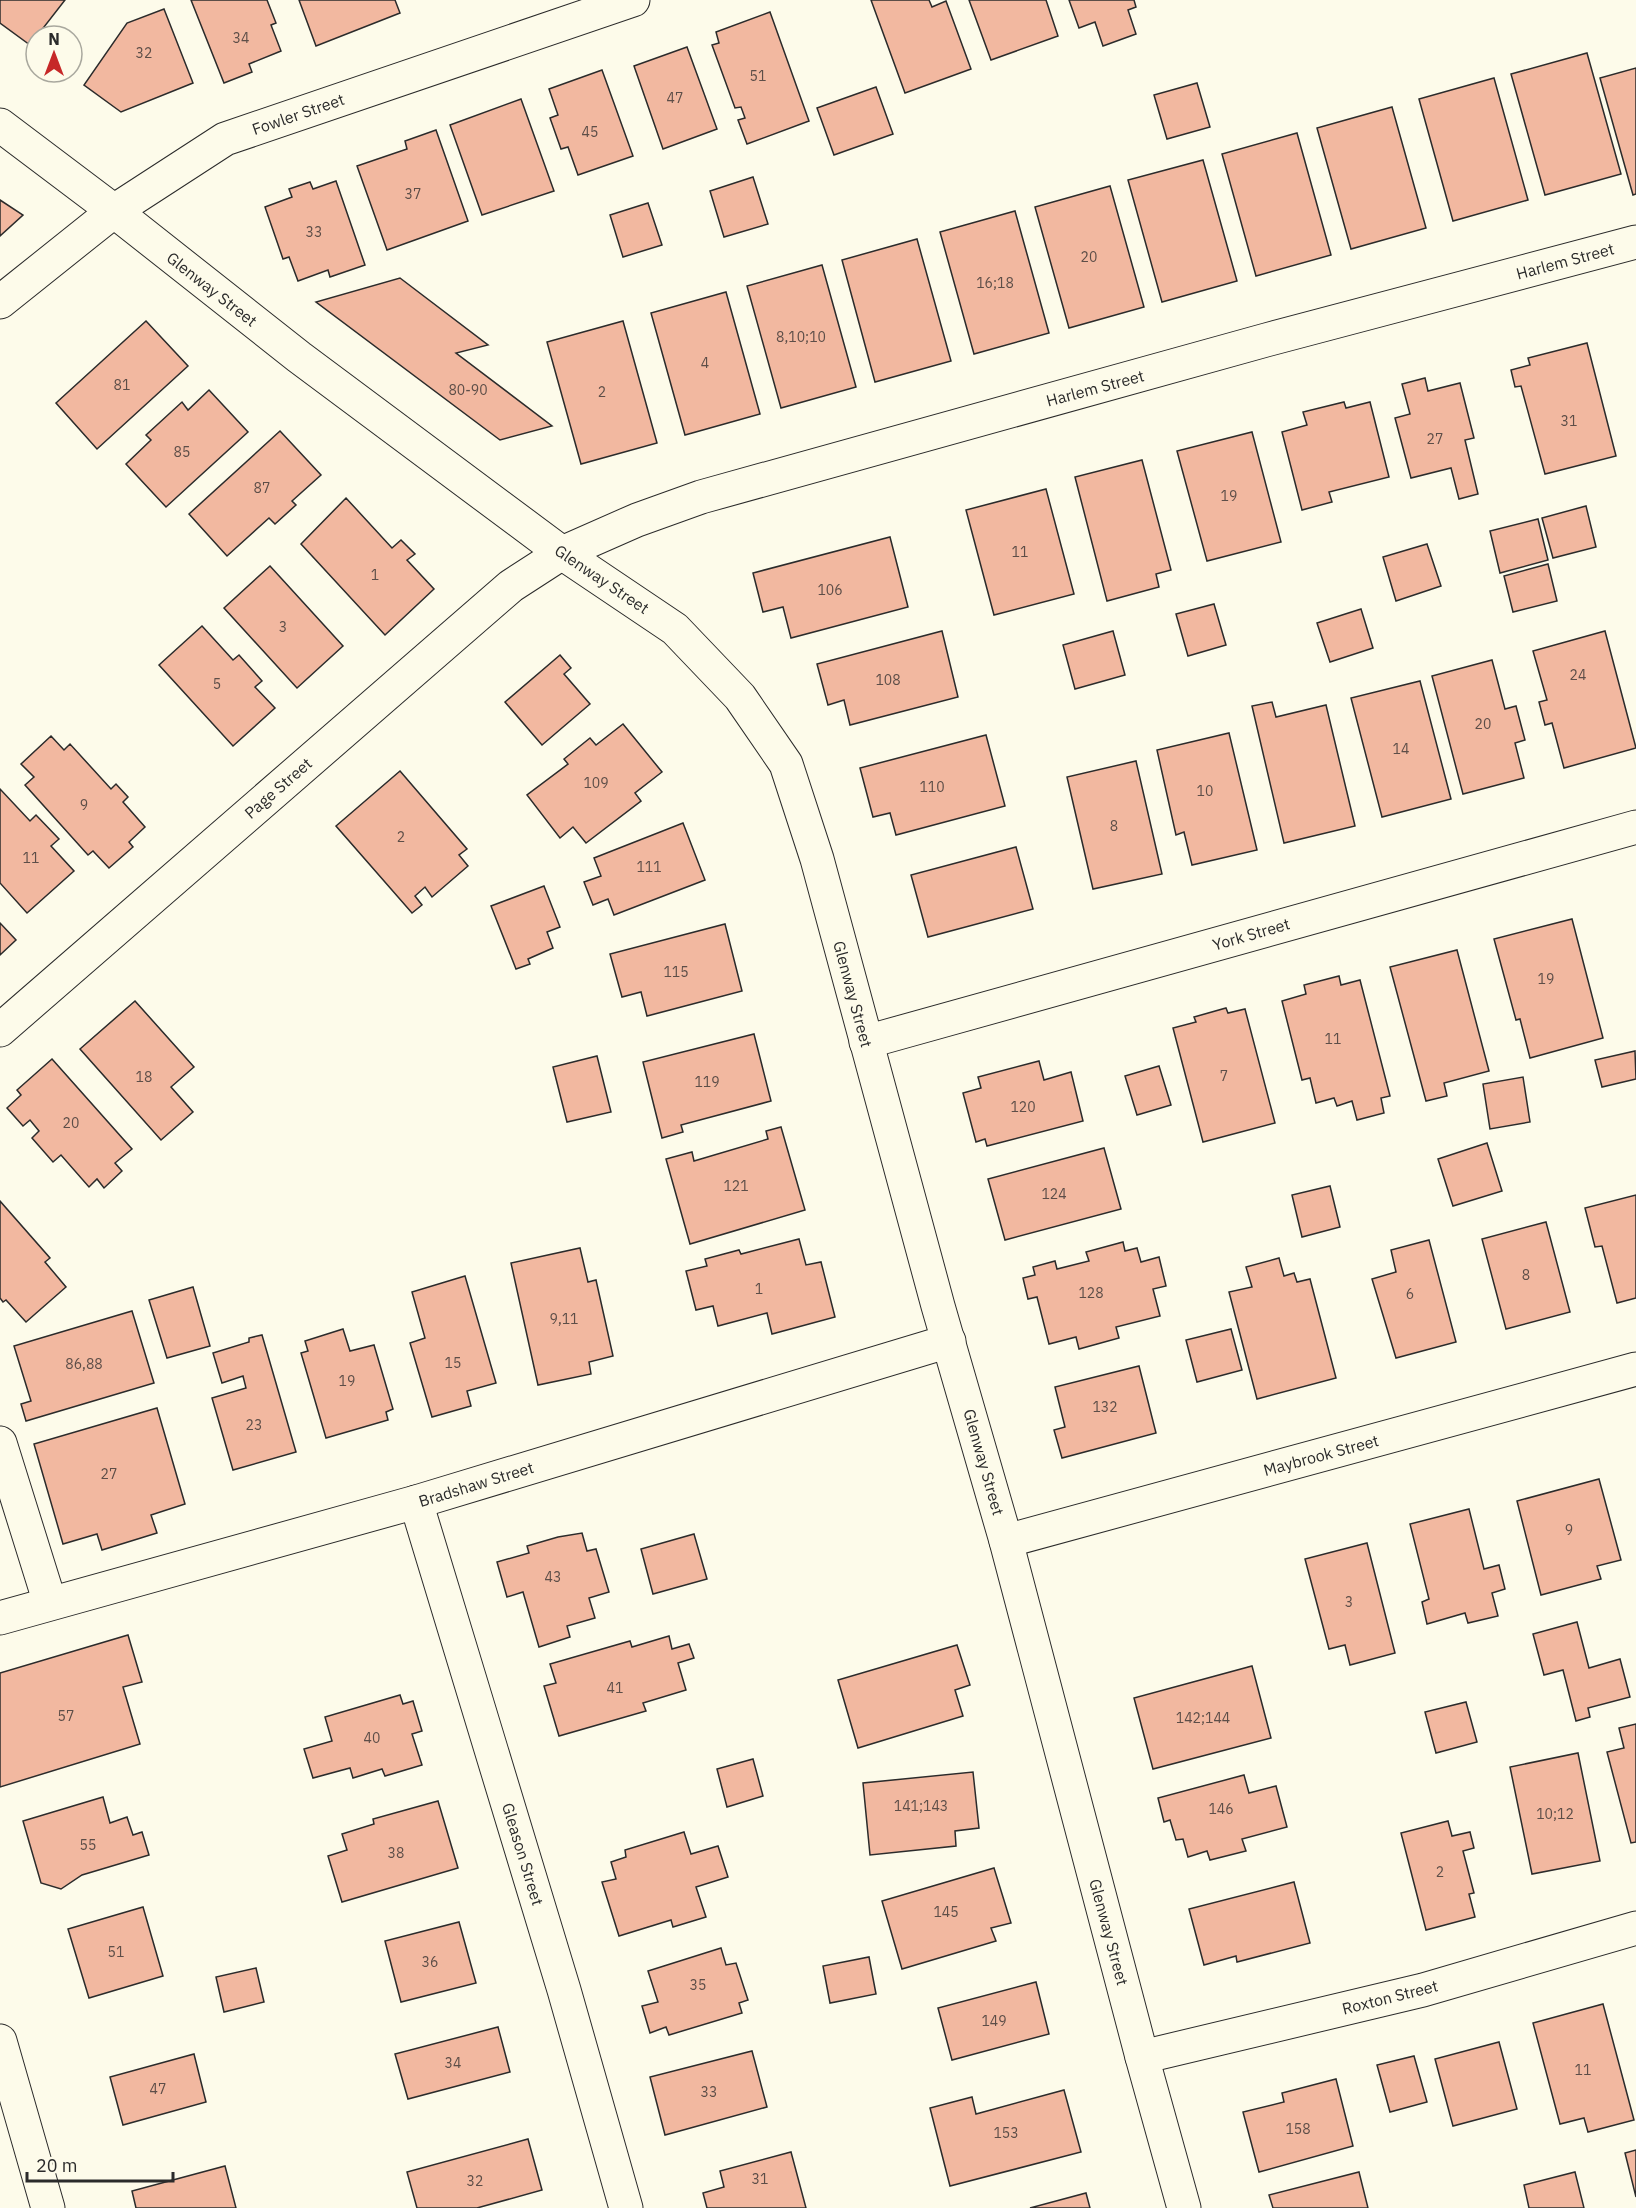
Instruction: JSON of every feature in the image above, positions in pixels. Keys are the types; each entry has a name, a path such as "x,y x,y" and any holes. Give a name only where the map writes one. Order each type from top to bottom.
{"street":[{"name":"Fowler Street","path":"0,302 114,212 225,139 633,0"},
{"name":"Glenway Street","path":"0,125 299,357 562,553 675,629 740,697 786,764 817,859 1006,1540 1184,2208"},
{"name":"Harlem Street","path":"562,553 637,520 700,497 1278,337 1636,242"},
{"name":"Page Street","path":"0,1030 511,586 562,553"},
{"name":"York Street","path":"866,1042 1636,827"},
{"name":"Bradshaw Street","path":"0,1618 416,1502 949,1341"},
{"name":"Maybrook Street","path":"1006,1540 1636,1369"},
{"path":"0,1443 50,1604"},
{"name":"Gleason Street","path":"416,1502 564,1990 626,2208"},
{"name":"Roxton Street","path":"1142,2057 1423,1990 1636,1928"},
{"path":"0,2041 48,2208"}],"building":[{"path":"0,0 65,0 46,24 24,24 24,41 0,23"},
{"path":"191,0 267,0 276,23 271,25 281,51 249,64 252,72 224,83"},
{"path":"299,0 395,0 400,13 316,46"},
{"path":"871,0 929,0 932,7 946,1 971,69 905,93"},
{"path":"969,0 1046,0 1058,36 991,60"},
{"path":"1069,0 1134,0 1136,7 1128,10 1136,34 1103,46 1095,22 1079,28"},
{"path":"164,9 193,83 121,112 84,85 127,23"},
{"path":"770,12 809,121 747,144 738,120 745,118 741,107 735,108 712,45 719,43 716,32"},
{"path":"687,47 717,129 663,149 634,66"},
{"path":"1587,53 1621,174 1545,195 1511,74"},
{"path":"1636,68 1636,194 1633,195 1600,78"},
{"path":"602,70 633,156 578,175 568,147 561,149 550,118 558,115 549,89"},
{"path":"1494,78 1528,200 1453,221 1419,99"},
{"path":"1197,83 1210,127 1167,139 1154,95"},
{"path":"876,87 893,134 834,155 817,108"},
{"path":"521,99 554,191 482,215 450,125"},
{"path":"1392,107 1426,228 1351,249 1317,128"},
{"path":"436,130 468,221 387,250 357,166 407,149 405,141"},
{"path":"1297,133 1331,255 1256,276 1222,154"},
{"path":"1203,160 1237,281 1162,302 1128,180"},
{"path":"753,177 768,224 724,237 710,191"},
{"path":"336,181 365,265 330,277 328,270 298,281 289,257 283,259 265,207 292,197 289,189 310,182 313,189"},
{"path":"1110,186 1144,307 1069,328 1035,207"},
{"path":"0,200 23,215 0,236"},
{"path":"648,203 662,245 623,257 610,215"},
{"path":"1015,211 1049,333 974,354 940,232"},
{"path":"917,239 951,361 875,382 842,260"},
{"path":"822,265 856,387 781,408 747,286"},
{"path":"400,278 488,345 456,353 552,426 500,440 316,302"},
{"path":"726,292 760,414 685,435 651,313"},
{"path":"146,321 188,366 97,449 56,403"},
{"path":"623,321 657,443 581,464 547,342"},
{"path":"1587,343 1616,456 1545,474 1521,386 1515,387 1511,370 1530,365 1528,358"},
{"path":"1425,378 1428,391 1460,383 1474,438 1465,440 1478,494 1459,499 1451,468 1411,478 1395,418 1410,414 1402,384"},
{"path":"209,390 248,432 166,507 126,464 151,440 146,435 182,402 188,410"},
{"path":"1344,402 1346,408 1370,402 1389,477 1329,492 1332,502 1302,510 1282,432 1307,425 1303,412"},
{"path":"280,431 321,475 292,501 296,505 275,524 269,518 227,556 189,514"},
{"path":"1252,432 1281,542 1207,561 1177,451"},
{"path":"1142,460 1171,570 1156,574 1159,587 1107,601 1075,477"},
{"path":"1046,489 1074,594 994,615 966,510"},
{"path":"346,498 392,548 401,540 415,554 407,560 434,589 385,635 301,544"},
{"path":"1586,506 1596,547 1553,558 1542,518"},
{"path":"1538,519 1548,560 1500,573 1490,531"},
{"path":"890,537 908,607 791,638 783,607 763,612 753,573"},
{"path":"1427,544 1441,586 1396,601 1383,557"},
{"path":"1548,564 1557,601 1513,612 1504,576"},
{"path":"270,566 343,646 297,688 224,608"},
{"path":"1214,604 1226,645 1188,656 1176,614"},
{"path":"1361,609 1373,648 1330,662 1317,623"},
{"path":"202,626 233,660 239,655 262,681 255,687 275,708 233,746 159,665"},
{"path":"942,631 958,697 850,725 844,700 828,705 817,664"},
{"path":"1113,631 1125,675 1075,689 1063,645"},
{"path":"1605,631 1636,748 1564,768 1552,723 1545,725 1539,702 1547,700 1533,651"},
{"path":"560,655 571,668 564,674 590,704 542,745 505,702"},
{"path":"1492,660 1505,709 1516,706 1525,740 1515,743 1524,778 1463,794 1432,676"},
{"path":"1420,681 1451,799 1382,817 1351,698"},
{"path":"1272,702 1276,717 1326,705 1355,826 1284,843 1252,706"},
{"path":"623,724 662,772 635,793 641,801 586,843 573,827 560,838 527,795 568,764 564,759 590,738 596,745"},
{"path":"1229,733 1257,850 1192,865 1184,832 1176,835 1157,750"},
{"path":"986,735 1005,806 896,835 890,813 873,817 860,768"},
{"path":"51,736 64,750 70,744 111,789 116,784 128,797 123,802 145,827 129,842 133,847 109,868 93,851 88,855 25,785 34,777 21,764"},
{"path":"1136,761 1162,874 1093,889 1067,777"},
{"path":"400,771 467,849 459,855 468,866 432,897 425,887 415,896 422,905 412,913 336,826"},
{"path":"0,789 30,821 36,815 59,839 51,846 74,871 27,913 0,883"},
{"path":"683,823 705,880 614,915 608,899 593,905 584,882 601,876 594,858"},
{"path":"1016,847 1033,909 928,937 911,875"},
{"path":"544,886 560,927 547,932 553,948 528,959 530,964 516,969 491,906"},
{"path":"1572,919 1603,1038 1530,1058 1520,1019 1516,1020 1494,939"},
{"path":"0,923 16,940 0,955"},
{"path":"725,924 742,991 647,1016 641,992 622,997 610,954"},
{"path":"1457,950 1489,1071 1444,1083 1447,1096 1426,1101 1390,967"},
{"path":"1339,976 1341,985 1360,980 1390,1096 1381,1098 1384,1113 1357,1120 1352,1101 1337,1106 1334,1098 1316,1103 1310,1078 1302,1080 1282,1001 1306,994 1304,985"},
{"path":"135,1001 194,1067 171,1087 193,1112 161,1140 80,1049"},
{"path":"1226,1008 1228,1013 1245,1009 1275,1123 1203,1142 1173,1028 1196,1022 1194,1017"},
{"path":"754,1034 771,1101 681,1125 683,1132 662,1138 643,1062"},
{"path":"1635,1051 1636,1079 1602,1087 1595,1060"},
{"path":"597,1056 611,1112 567,1122 553,1067"},
{"path":"52,1059 132,1149 115,1163 122,1171 104,1188 97,1179 89,1187 61,1155 53,1162 32,1138 39,1131 30,1120 23,1126 7,1108 21,1095 17,1090"},
{"path":"1039,1061 1044,1080 1071,1072 1083,1121 987,1146 985,1139 976,1142 963,1093 981,1088 978,1077"},
{"path":"1159,1066 1171,1105 1137,1115 1125,1076"},
{"path":"1523,1077 1530,1122 1490,1129 1483,1084"},
{"path":"781,1127 805,1210 690,1244 666,1159 692,1152 694,1161 768,1139 766,1131"},
{"path":"1487,1143 1502,1191 1453,1206 1438,1159"},
{"path":"1104,1148 1121,1209 1005,1240 988,1179"},
{"path":"1330,1186 1340,1227 1302,1237 1292,1195"},
{"path":"1636,1195 1636,1298 1617,1303 1602,1246 1595,1247 1585,1208"},
{"path":"0,1201 50,1258 45,1262 66,1287 26,1322 6,1300 3,1302 0,1298"},
{"path":"1546,1222 1570,1312 1506,1329 1482,1239"},
{"path":"799,1239 806,1265 821,1262 835,1317 772,1334 767,1313 718,1326 713,1306 696,1310 686,1271 707,1266 705,1259 739,1250 741,1254"},
{"path":"1429,1240 1456,1342 1396,1358 1372,1279 1396,1272 1391,1250"},
{"path":"1123,1242 1125,1251 1137,1248 1141,1262 1159,1257 1166,1286 1153,1289 1160,1316 1116,1327 1119,1338 1079,1349 1076,1337 1049,1344 1037,1297 1028,1299 1023,1278 1035,1275 1033,1267 1055,1261 1057,1269 1089,1261 1086,1252"},
{"path":"580,1248 588,1282 596,1280 613,1356 589,1362 591,1374 538,1385 511,1263"},
{"path":"1279,1258 1284,1276 1294,1273 1297,1282 1310,1279 1336,1378 1257,1399 1229,1292 1252,1287 1246,1267"},
{"path":"465,1276 496,1383 467,1391 471,1406 432,1417 410,1343 425,1338 412,1292"},
{"path":"193,1287 210,1346 167,1358 149,1300"},
{"path":"132,1311 154,1383 26,1421 21,1404 31,1401 14,1346"},
{"path":"343,1329 350,1351 374,1345 393,1409 386,1412 388,1420 326,1438 301,1353 308,1351 305,1341"},
{"path":"1231,1329 1242,1370 1197,1382 1186,1340"},
{"path":"262,1335 296,1452 233,1470 212,1398 246,1388 243,1376 222,1383 213,1353 249,1342 249,1338"},
{"path":"1139,1366 1156,1433 1062,1458 1054,1430 1065,1427 1055,1387"},
{"path":"157,1408 185,1504 151,1515 157,1533 102,1550 97,1534 63,1544 34,1444"},
{"path":"1599,1479 1621,1560 1597,1566 1601,1579 1541,1595 1517,1501"},
{"path":"1469,1509 1484,1569 1499,1565 1505,1589 1492,1593 1498,1616 1468,1623 1465,1613 1427,1624 1422,1602 1429,1599 1410,1524"},
{"path":"582,1533 587,1551 596,1549 609,1592 589,1598 595,1618 567,1626 570,1637 539,1647 523,1592 507,1597 497,1562 529,1553 527,1546"},
{"path":"694,1534 707,1579 653,1594 641,1549"},
{"path":"1367,1543 1395,1653 1350,1665 1345,1645 1329,1649 1305,1559"},
{"path":"1577,1622 1589,1668 1620,1659 1630,1697 1588,1708 1590,1717 1576,1721 1563,1670 1544,1675 1533,1634"},
{"path":"128,1635 142,1682 123,1687 140,1744 0,1787 0,1673"},
{"path":"669,1636 672,1649 689,1644 694,1658 678,1663 686,1690 643,1703 646,1711 559,1736 544,1686 556,1683 550,1664 630,1641 632,1647"},
{"path":"957,1645 970,1685 955,1690 963,1716 858,1748 838,1680"},
{"path":"1252,1666 1271,1738 1153,1769 1134,1698"},
{"path":"400,1695 403,1704 413,1701 422,1731 412,1734 422,1765 385,1776 382,1769 353,1778 350,1768 313,1778 304,1749 332,1741 325,1717"},
{"path":"1466,1702 1477,1742 1436,1753 1425,1712"},
{"path":"1636,1724 1636,1842 1631,1843 1607,1752 1624,1748 1619,1728"},
{"path":"1578,1753 1600,1861 1532,1874 1510,1767"},
{"path":"753,1759 763,1796 727,1807 717,1769"},
{"path":"973,1772 979,1828 955,1831 956,1846 870,1855 863,1783"},
{"path":"1244,1775 1249,1793 1276,1786 1287,1827 1242,1839 1246,1851 1210,1860 1207,1851 1188,1857 1183,1839 1176,1840 1170,1820 1164,1822 1158,1798"},
{"path":"103,1797 110,1823 127,1817 133,1835 142,1832 149,1855 82,1875 61,1889 41,1883 23,1821"},
{"path":"438,1801 458,1868 342,1902 328,1856 347,1850 342,1834 374,1824 373,1819"},
{"path":"1448,1821 1452,1836 1470,1832 1474,1848 1463,1851 1474,1893 1469,1894 1475,1917 1426,1930 1401,1833"},
{"path":"684,1832 691,1854 718,1846 728,1877 696,1887 706,1917 673,1927 671,1920 619,1936 602,1882 616,1879 611,1862 626,1857 625,1850"},
{"path":"994,1868 1011,1923 991,1928 996,1941 902,1969 882,1901"},
{"path":"1294,1882 1310,1943 1237,1962 1236,1956 1204,1965 1189,1909"},
{"path":"143,1907 163,1976 89,1998 68,1929"},
{"path":"459,1922 476,1983 401,2002 385,1941"},
{"path":"721,1948 726,1965 736,1963 748,2000 739,2003 742,2013 669,2035 666,2027 650,2033 642,2006 658,2002 648,1971"},
{"path":"869,1957 876,1994 830,2003 823,1966"},
{"path":"256,1968 264,2002 224,2012 216,1977"},
{"path":"1036,1982 1049,2034 952,2060 938,2008"},
{"path":"1603,2004 1634,2120 1588,2132 1584,2118 1560,2124 1533,2023"},
{"path":"498,2027 510,2072 408,2099 395,2054"},
{"path":"1499,2042 1517,2109 1453,2126 1435,2059"},
{"path":"752,2051 767,2107 665,2135 650,2077"},
{"path":"194,2054 206,2102 123,2125 110,2077"},
{"path":"1414,2056 1427,2102 1390,2112 1377,2065"},
{"path":"1336,2079 1353,2146 1259,2172 1243,2112 1284,2102 1282,2093"},
{"path":"1064,2090 1081,2152 950,2186 930,2108 972,2097 976,2114"},
{"path":"528,2139 542,2190 477,2208 417,2208 407,2172"},
{"path":"1636,2150 1636,2197 1625,2153"},
{"path":"791,2152 806,2208 707,2208 703,2193 724,2187 720,2171"},
{"path":"225,2166 236,2208 136,2208 132,2191"},
{"path":"1359,2172 1368,2208 1273,2208 1269,2195"},
{"path":"1575,2172 1584,2208 1529,2208 1524,2185"},
{"path":"1086,2193 1090,2208 1030,2208"}]}
